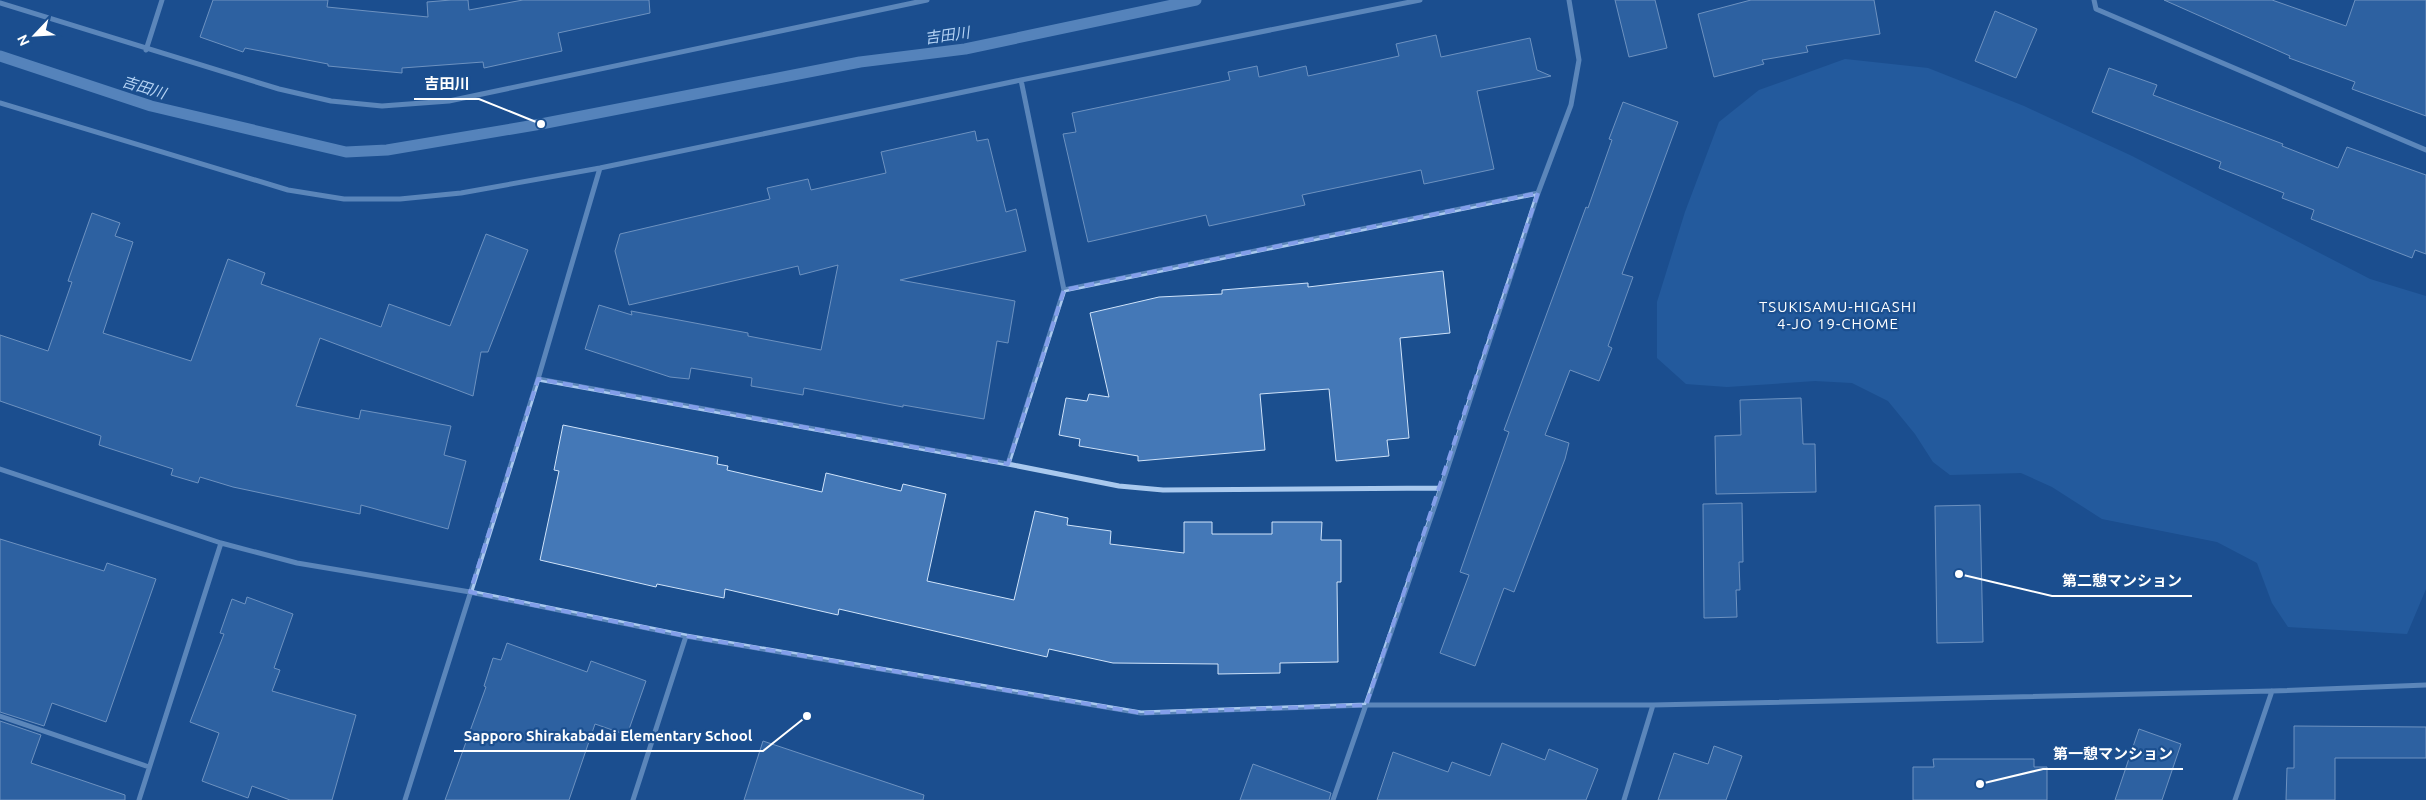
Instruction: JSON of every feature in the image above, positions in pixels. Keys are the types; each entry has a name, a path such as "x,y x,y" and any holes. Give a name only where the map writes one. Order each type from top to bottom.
{"street":[{"path":"146,50 162,0"},
{"path":"0,3 146,50 279,89 331,101 382,106 449,101 927,0"},
{"path":"0,103 288,190 344,199 400,199 461,193 600,168 1020,80 1420,0"},
{"path":"1333,800 1441,488 1538,193 1571,105 1579,60 1569,0"},
{"path":"2094,0 2096,9 2426,150"},
{"path":"1008,464 1064,290 1020,80"},
{"path":"405,800 538,379 600,168"},
{"path":"1064,290 1538,193"},
{"path":"538,379 1008,464 1119,486 1163,490 1441,488"},
{"path":"0,469 221,543 297,563 470,592 686,636 1141,713 1366,705 1653,705 2272,691 2426,685"},
{"path":"139,800 221,543"},
{"path":"633,800 686,636"},
{"path":"2235,800 2272,691"},
{"path":"1624,800 1653,705"},
{"path":"0,716 148,767"}],"highlighted area":[{"path":"1538,193 1366,705 1141,713 686,636 470,592 538,379 1008,464 1064,290"}],"shaded area":[{"path":"1845,59 1928,68 2024,106 2132,156 2370,279 2426,296 2426,589 2407,634 2288,627 2272,603 2257,563 2217,542 2102,519 2052,487 2021,473 1950,475 1933,462 1915,434 1888,401 1852,383 1815,381 1727,387 1686,384 1657,358 1657,302 1685,212 1719,122 1759,90"}],"building":[{"path":"213,0 328,0 327,7 428,17 427,2 451,0 468,0 469,10 523,0 649,0 650,13 558,33 562,51 484,68 483,62 402,68 402,73 328,66 328,64 245,48 243,52 200,37"},
{"path":"1615,0 1655,0 1667,48 1629,57"},
{"path":"1751,0 1874,0 1880,34 1806,46 1808,52 1762,60 1764,64 1714,77 1698,14"},
{"path":"2164,0 2272,0 2346,26 2355,0 2426,0 2426,116 2352,89 2355,82 2289,58 2290,56"},
{"path":"1995,11 2037,29 2016,78 1975,61"},
{"path":"1436,35 1441,57 1530,38 1537,70 1551,76 1477,91 1494,169 1424,184 1421,170 1302,195 1305,205 1209,226 1206,215 1088,242 1063,134 1076,132 1072,113 1230,80 1228,72 1257,66 1259,77 1306,66 1308,76 1399,56 1396,44"},
{"path":"2109,68 2157,85 2153,95 2283,144 2282,146 2338,168 2347,147 2426,175 2426,254 2415,250 2412,258 2311,219 2314,210 2282,198 2284,193 2219,168 2221,162 2092,112"},
{"path":"1623,102 1678,122 1622,274 1633,277 1608,346 1612,348 1599,381 1570,370 1545,435 1569,443 1565,459 1514,592 1504,588 1475,666 1440,653 1469,575 1460,572 1509,432 1504,430 1586,207 1588,208 1612,140 1609,139"},
{"path":"975,131 977,141 988,139 1006,212 1016,209 1026,251 900,280 1015,301 1008,343 997,341 984,419 903,405 903,407 804,388 803,395 751,386 752,378 691,368 689,379 670,377 585,349 599,305 632,315 631,311 748,333 748,336 821,350 838,265 800,275 798,266 629,305 615,251 620,234 770,199 767,188 808,179 811,190 886,173 881,152"},
{"path":"92,213 120,223 115,236 133,242 103,333 191,361 228,259 265,273 261,284 381,327 389,304 450,326 486,234 528,250 488,352 481,352 473,396 320,338 296,406 359,419 361,410 451,426 444,455 466,461 448,529 361,505 360,514 233,487 200,477 198,483 171,475 173,469 99,445 101,436 0,401 0,335 48,351 72,282 68,281"},
{"path":"1443,271 1450,333 1400,338 1409,438 1387,440 1389,456 1336,461 1329,389 1260,394 1265,450 1138,461 1138,456 1079,446 1080,439 1059,435 1066,398 1087,401 1089,394 1109,397 1090,313 1159,297 1222,294 1222,290 1308,283 1308,287"},
{"path":"1801,398 1803,444 1815,444 1816,492 1716,494 1715,436 1741,435 1740,400"},
{"path":"563,425 718,457 717,464 728,466 727,470 822,492 826,473 901,491 903,484 946,494 927,581 1014,600 1035,511 1068,518 1067,525 1111,531 1110,544 1184,553 1184,522 1212,522 1212,534 1272,534 1272,522 1322,522 1321,540 1341,540 1341,582 1337,582 1338,662 1280,663 1280,673 1218,674 1218,664 1113,663 1049,649 1047,657 839,609 838,615 725,589 724,598 657,584 656,587 540,560 559,471 554,470"},
{"path":"1742,503 1743,562 1739,562 1740,590 1736,590 1737,617 1704,618 1703,504"},
{"path":"1980,505 1983,642 1937,643 1935,506"},
{"path":"0,539 104,571 107,563 156,579 106,722 52,703 44,726 0,712"},
{"path":"247,597 293,614 274,668 280,670 272,691 356,715 332,800 290,800 252,786 248,798 202,781 219,733 190,722 224,634 220,633 232,599 245,604"},
{"path":"507,643 587,672 591,661 646,681 627,735 595,724 569,800 445,800 486,687 484,686 493,658 501,660"},
{"path":"0,721 41,735 31,763 125,795 125,800 0,800"},
{"path":"2294,726 2426,727 2426,758 2335,758 2335,800 2286,800 2287,768 2294,768"},
{"path":"2139,729 2181,744 2162,800 2115,800"},
{"path":"763,741 924,795 923,800 744,800"},
{"path":"1502,743 1545,760 1549,749 1598,769 1586,800 1377,800 1393,752 1448,772 1452,762 1490,776"},
{"path":"1714,746 1742,756 1726,800 1658,800 1674,753 1708,764"},
{"path":"1933,759 2034,759 2034,767 2047,767 2047,800 1913,800 1913,767 1934,767"},
{"path":"1253,764 1331,793 1329,800 1240,800"}],"waterway":[{"name":"吉田川","path":"0,56 151,106 346,152 387,150 541,124 860,62 965,49 1196,0"}],"place":[{"name":"吉田川","path":"541,124"},
{"name":"第二憩マンション","path":"1959,574"},
{"name":"Sapporo Shirakabadai Elementary School","path":"807,716"},
{"name":"第一憩マンション","path":"1980,784"}],"district":[{"name":"TSUKISAMU-HIGASHI 4-JO 19-CHOME","path":"1838,314"}]}
